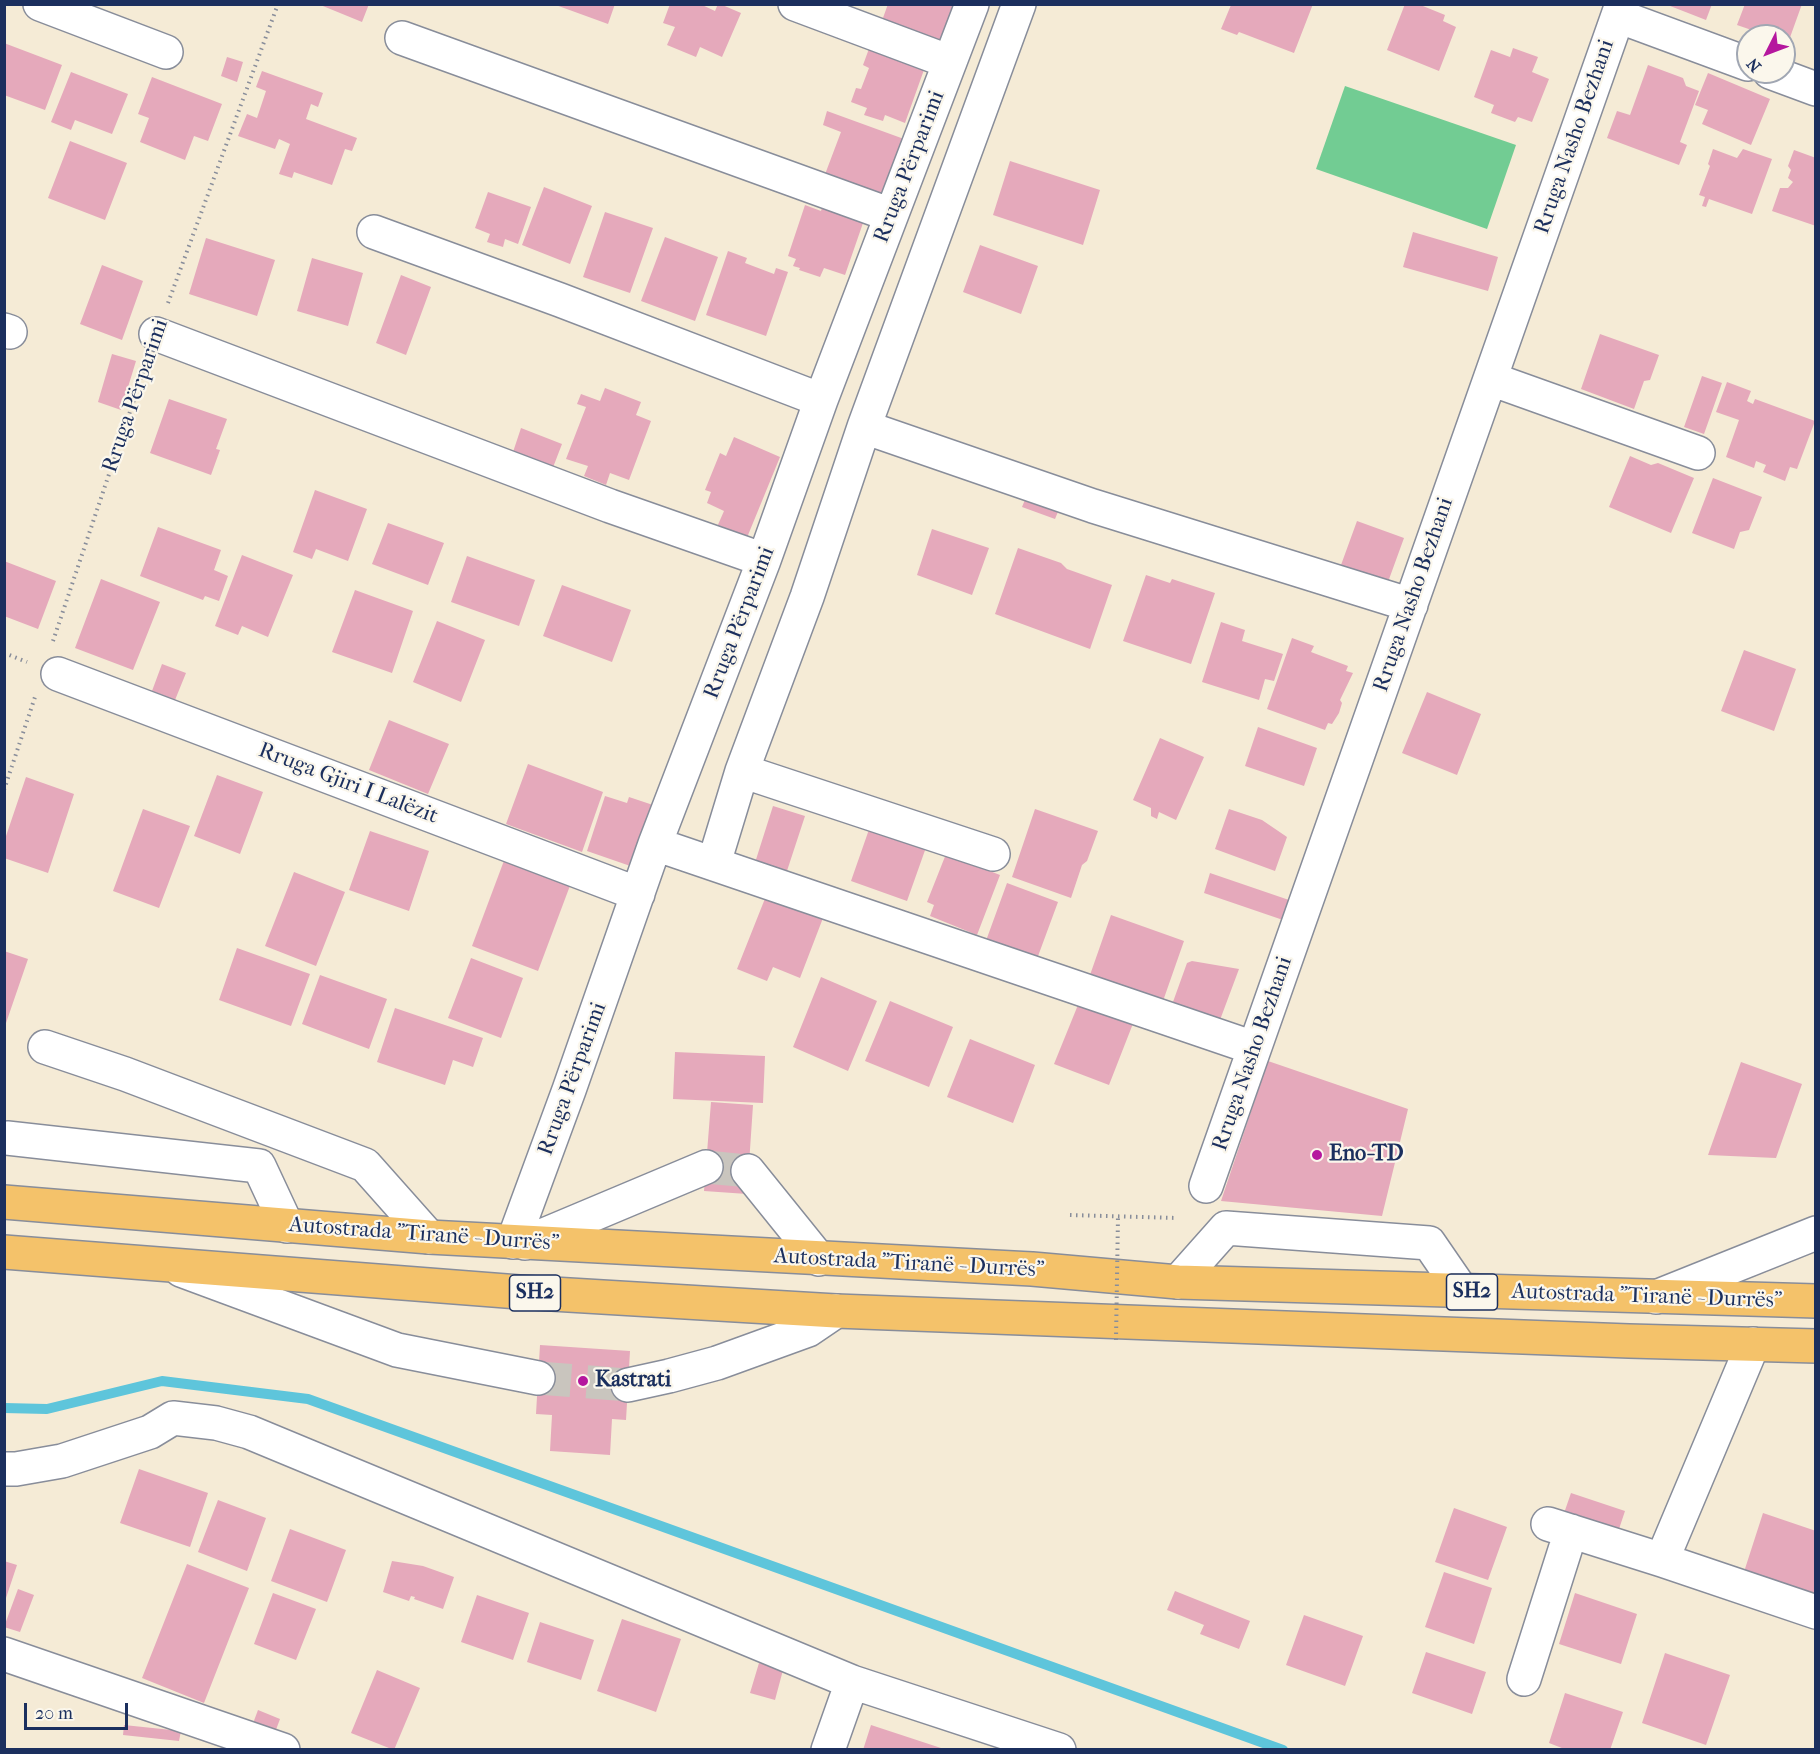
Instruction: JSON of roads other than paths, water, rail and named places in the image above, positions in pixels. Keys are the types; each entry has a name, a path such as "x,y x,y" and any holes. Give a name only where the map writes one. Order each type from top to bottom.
{"highway":[{"name":"Autostrada \"Tiranë - Durrës\"","path":"4,1202 429,1237 1032,1269 1178,1282 1815,1301"},
{"name":"Autostrada \"Tiranë - Durrës\"","path":"4,1252 519,1292 836,1311 1815,1346"}],"street":[{"path":"40,4 166,51"},
{"path":"795,4 951,62"},
{"name":"Rruga Përparimi","path":"519,1243 569,1090 656,844 764,560 821,400 972,4"},
{"name":"Rruga Përparimi","path":"714,864 742,771 807,597 864,427 1019,4"},
{"path":"1620,10 1736,59"},
{"name":"Rruga Nasho Bezhani","path":"1206,1186 1620,10"},
{"path":"402,38 891,215"},
{"path":"1796,82 1815,89"},
{"path":"374,232 821,400"},
{"path":"156,334 610,506 764,560"},
{"path":"1491,379 1698,453"},
{"path":"864,427 1093,506 1411,605"},
{"name":"Rruga Gjiri I Lalëzit","path":"49,671 638,894"},
{"path":"742,771 993,854"},
{"path":"656,844 1254,1048"},
{"path":"45,1047 125,1074 365,1165 429,1237"},
{"path":"7,1138 259,1166 287,1226"},
{"path":"519,1243 706,1167"},
{"path":"748,1171 819,1259"},
{"path":"1178,1282 1226,1228 1429,1243 1462,1291"},
{"path":"1656,1297 1815,1233"},
{"path":"171,1266 397,1350 538,1378"},
{"path":"628,1385 717,1363 808,1330 836,1311"},
{"path":"1662,1560 1753,1344"},
{"path":"4,1468 16,1469 62,1461 150,1432 173,1418 216,1423 249,1432 852,1682 1059,1749"},
{"path":"1524,1679 1559,1528 1815,1612"},
{"path":"4,1654 283,1749"},
{"path":"828,1749 852,1682"}],"waterway":[{"path":"4,1408 47,1409 162,1381 308,1399 1283,1750"}],"tunnel":[{"path":"706,1167 748,1171"},
{"path":"538,1378 628,1385"}],"place":[{"name":"Eno-TD","path":"1317,1155"},
{"name":"Kastrati","path":"583,1381"}]}
